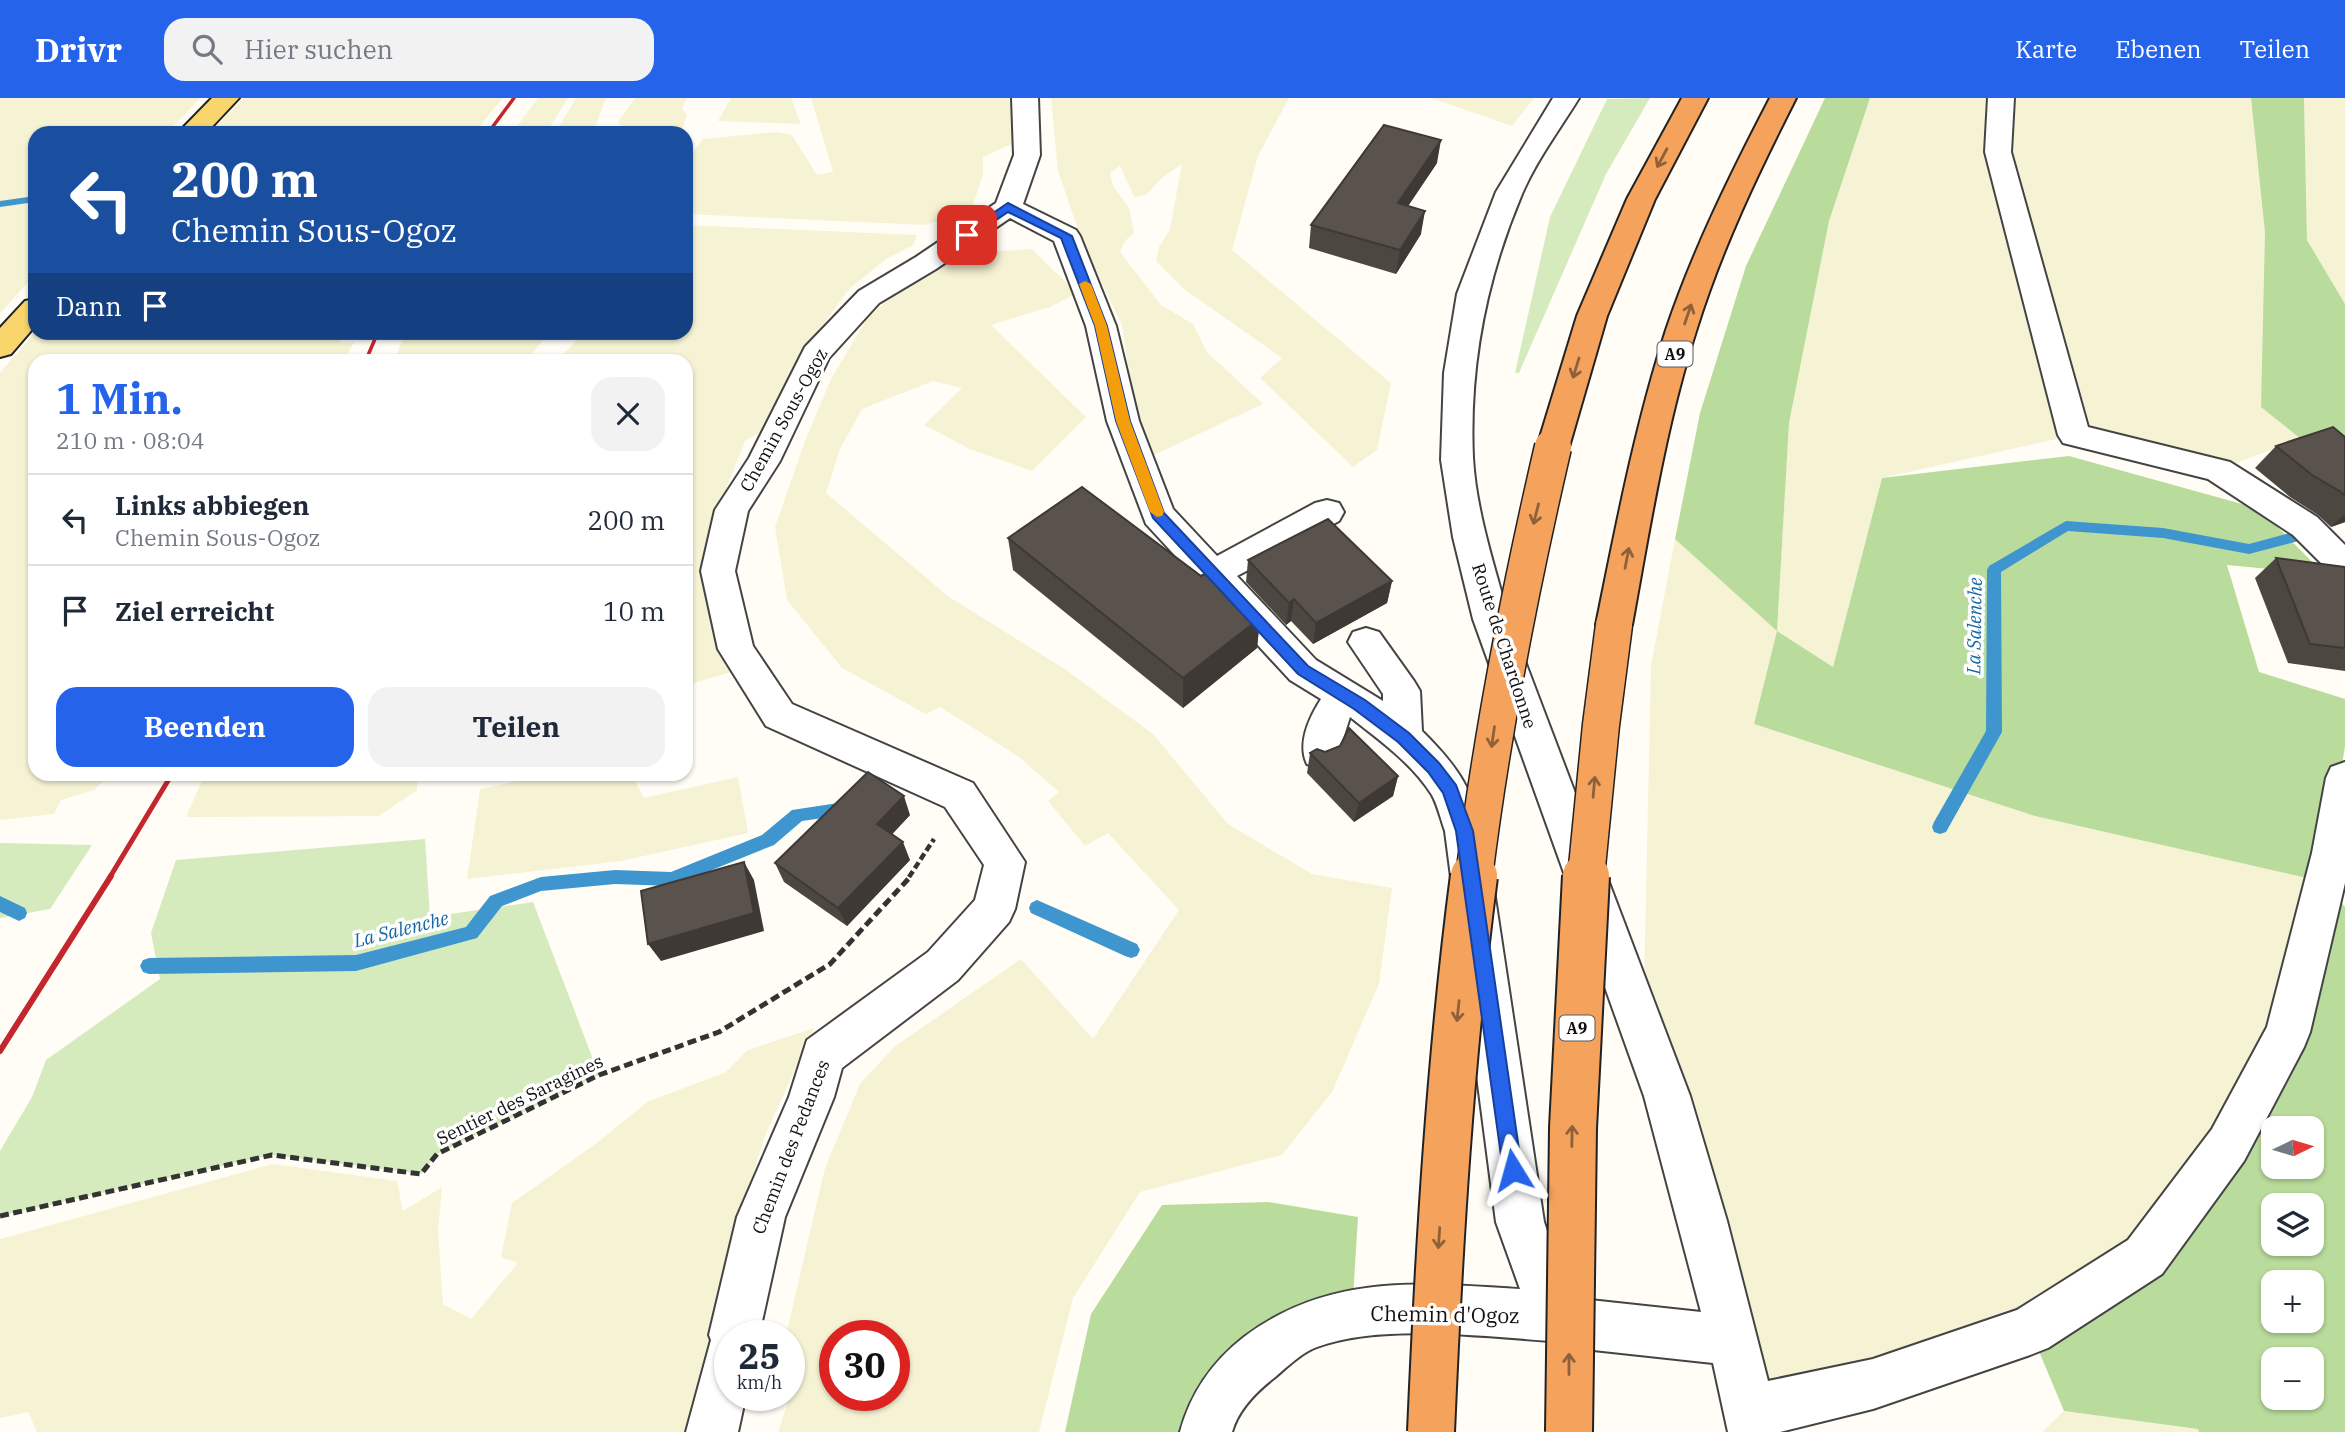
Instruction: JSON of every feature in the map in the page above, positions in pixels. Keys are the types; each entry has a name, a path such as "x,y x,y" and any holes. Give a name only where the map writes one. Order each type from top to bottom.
{"highway":[{"path":"1431,1432 1437,1265 1450,1081 1474,870 1497,706 1525,557 1553,447 1592,316 1641,199 1695,98"},
{"name":"A9","path":"1569,1432 1569,1264 1574,1077 1599,725 1614,625 1642,481 1672,361 1701,275 1730,204 1783,98"}],"main road":[{"path":"198,126 226,98"},
{"path":"0,347 28,316"}],"street":[{"path":"1025,98 1027,155 1008,207 1066,236 1101,326 1123,421 1158,515 1303,670 1404,737 1433,767 1450,790 1460,814 1520,1222 1537,1274 1551,1300 1568,1317"},
{"name":"Route de Chardonne","path":"1566,98 1509,192 1472,294 1459,373 1457,460 1470,537 1491,619 1643,1032 1690,1173 1734,1340 1752,1421"},
{"path":"2001,98 1998,152 2074,435 2218,470 2305,526 2345,566"},
{"name":"Chemin Sous-Ogoz","path":"959,795 779,715 736,649 718,571 732,510 764,461 816,354 869,297 926,263 1008,207"},
{"path":"1212,574 1327,512"},
{"path":"1366,642 1401,691 1404,737"},
{"path":"1321,752 1327,722 1343,695"},
{"path":"1752,1421 1873,1384 2030,1330 2145,1257 2228,1146 2288,1032 2335,884 2345,778"},
{"name":"Chemin des Pedances","path":"737,1320 761,1217 811,1097 823,1055 943,966 994,909 1005,862 959,795"},
{"name":"Chemin d'Ogoz","path":"1206,1432 1220,1398 1247,1366 1307,1326 1362,1313 1402,1311 1568,1317 1584,1324 1734,1340"},
{"path":"712,1432 717,1411"}],"path":[{"name":"Sentier des Saragines","path":"0,1216 272,1155 421,1174 437,1154 599,1075 719,1032 830,964 916,869 959,795"}],"shaded area":[{"path":"0,98 200,98 174,126 28,126 28,283 0,313"},
{"path":"244,98 503,98 480,126 216,126"},
{"path":"538,98 568,98 550,126 517,126"},
{"path":"576,98 606,98 596,126 559,126"},
{"path":"635,98 687,98 682,108 687,115 683,126 622,126 618,122"},
{"path":"731,98 791,98 801,124 718,121"},
{"path":"811,98 1018,98 1016,142 983,157 983,175 972,207 959,216 924,225 693,214 693,152 703,139 777,132 792,135 817,175 833,172"},
{"path":"1051,98 1289,98 1258,156 1232,250 1391,383 1377,450 1353,467 1260,378 1282,358 1184,289 1156,261 1159,247 1170,229 1182,164 1163,177 1146,195 1134,197 1120,166 1110,173 1113,186 1129,208 1134,233 1125,241 1120,252 1161,305 1193,324 1207,352 1263,404 1154,455 1133,401 1122,325 1082,241 1058,171"},
{"path":"1431,98 1534,98 1512,126"},
{"path":"1870,98 2251,98 2265,233 2300,439 2218,470 2074,435 1882,478 1833,667 1754,724 2035,816 2324,882 2288,1032 2145,1257 2030,1330 1749,1411 1643,1032 1651,666 1675,539 1777,630 1789,423 1829,221"},
{"path":"2304,98 2345,98 2345,304 2307,240"},
{"path":"693,225 917,235 913,245 886,259 849,289 802,354 763,431 745,441 724,494 720,517 734,671 693,686 693,354 564,354 577,340 693,340"},
{"path":"1032,249 1077,293 1050,307 991,325 1086,417 1032,471 970,449 924,425 962,388 933,381 862,409 840,449 826,493 949,597 1066,670 1153,734 1228,824 1312,874 1392,888 1379,984 1332,1092 1282,1155 1140,1192 1073,1298 1039,1432 778,1432 785,1411 805,1411 805,1320 790,1320 825,1168 860,1084 894,1047 1021,959 1093,1039 1179,910 1108,833 1085,846 1048,801 1059,792 1019,757 940,707 926,714 842,668 787,600 775,527 805,441 831,379 868,317 935,262 957,254"},
{"path":"28,340 354,342 347,354 28,354 28,781 103,781 94,790 61,800 54,814 0,820 0,373"},
{"path":"403,340 543,340 532,354 397,354"},
{"path":"738,777 748,833 621,861 467,879 480,789 518,781 635,781 644,798"},
{"path":"202,781 417,781 417,790 379,816 186,817"},
{"path":"814,1028 766,1133 746,1196 720,1320 714,1320 714,1346 709,1370 689,1432 37,1432 28,1412 0,1418 0,1239 273,1164 397,1181 403,1211 442,1187 438,1231 443,1304 471,1319 518,1263 501,1257 512,1203 597,1143 647,1102 726,1072 748,1050"},
{"path":"2064,1411 2198,1429 2199,1432 2042,1432"}],"green space":[{"path":"1650,98 1606,174 1519,373 1515,373 1550,217 1607,99"},
{"path":"1825,98 1870,98 1829,221 1789,423 1777,631 1675,539 1700,413 1746,266"},
{"path":"2251,98 2304,98 2307,240 2345,304 2345,474 2261,407 2265,233"},
{"path":"2069,456 2260,509 2324,574 2227,565 2259,672 2345,699 2345,746 2324,882 2035,816 1754,724 1777,631 1833,667 1882,478"},
{"path":"425,839 430,917 533,902 599,1075 437,1154 421,1174 272,1155 0,1216 0,1151 32,1097 46,1060 160,979 151,933 176,860"},
{"path":"0,843 92,845 50,909 0,918"},
{"path":"2324,882 2345,907 2345,1432 2199,1432 2198,1429 2064,1411 2030,1330 2145,1257 2228,1146"},
{"path":"1268,1202 1358,1217 1353,1298 1190,1432 1065,1432 1091,1314 1162,1205"}],"building":[{"path":"1384,125 1441,140 1398,203 1425,211 1400,250 1311,225"},
{"path":"2333,427 2345,437 2345,496 2312,475 2276,446"},
{"path":"1082,487 1201,576 1214,569 1260,618 1183,678 1008,538"},
{"path":"1328,519 1392,581 1316,623 1294,599 1289,603 1248,560"},
{"path":"2276,558 2345,567 2345,648 2310,644"},
{"path":"1349,728 1398,776 1359,803 1310,753 1317,749 1325,752 1340,746"},
{"path":"868,772 904,796 877,824 903,842 838,908 775,863"},
{"path":"744,862 754,913 648,944 641,891"}],"waterway":[{"path":"0,204 28,200"},
{"name":"La Salenche","path":"1940,827 1994,732 1994,570 2066,526 2163,533 2249,549 2305,534"},
{"name":"La Salenche","path":"149,966 356,963 471,933 496,901 541,884 615,877 672,879 768,840 798,815 838,810"},
{"name":"La Salenche","path":"0,904 19,913"},
{"name":"La Salenche","path":"1037,908 1131,950"}],"railway":[{"path":"493,126 514,98"},
{"path":"369,354 375,340"},
{"path":"110,877 168,781"},
{"path":"0,1051 111,876"}],"slow traffic":[{"path":"1085,284 1101,326 1123,421 1157,512"}],"route":[{"path":"967,235 1008,207 1066,236 1101,326 1123,421 1158,515 1303,670 1360,704 1404,737 1433,767 1450,790 1465,831 1513,1170"}]}
